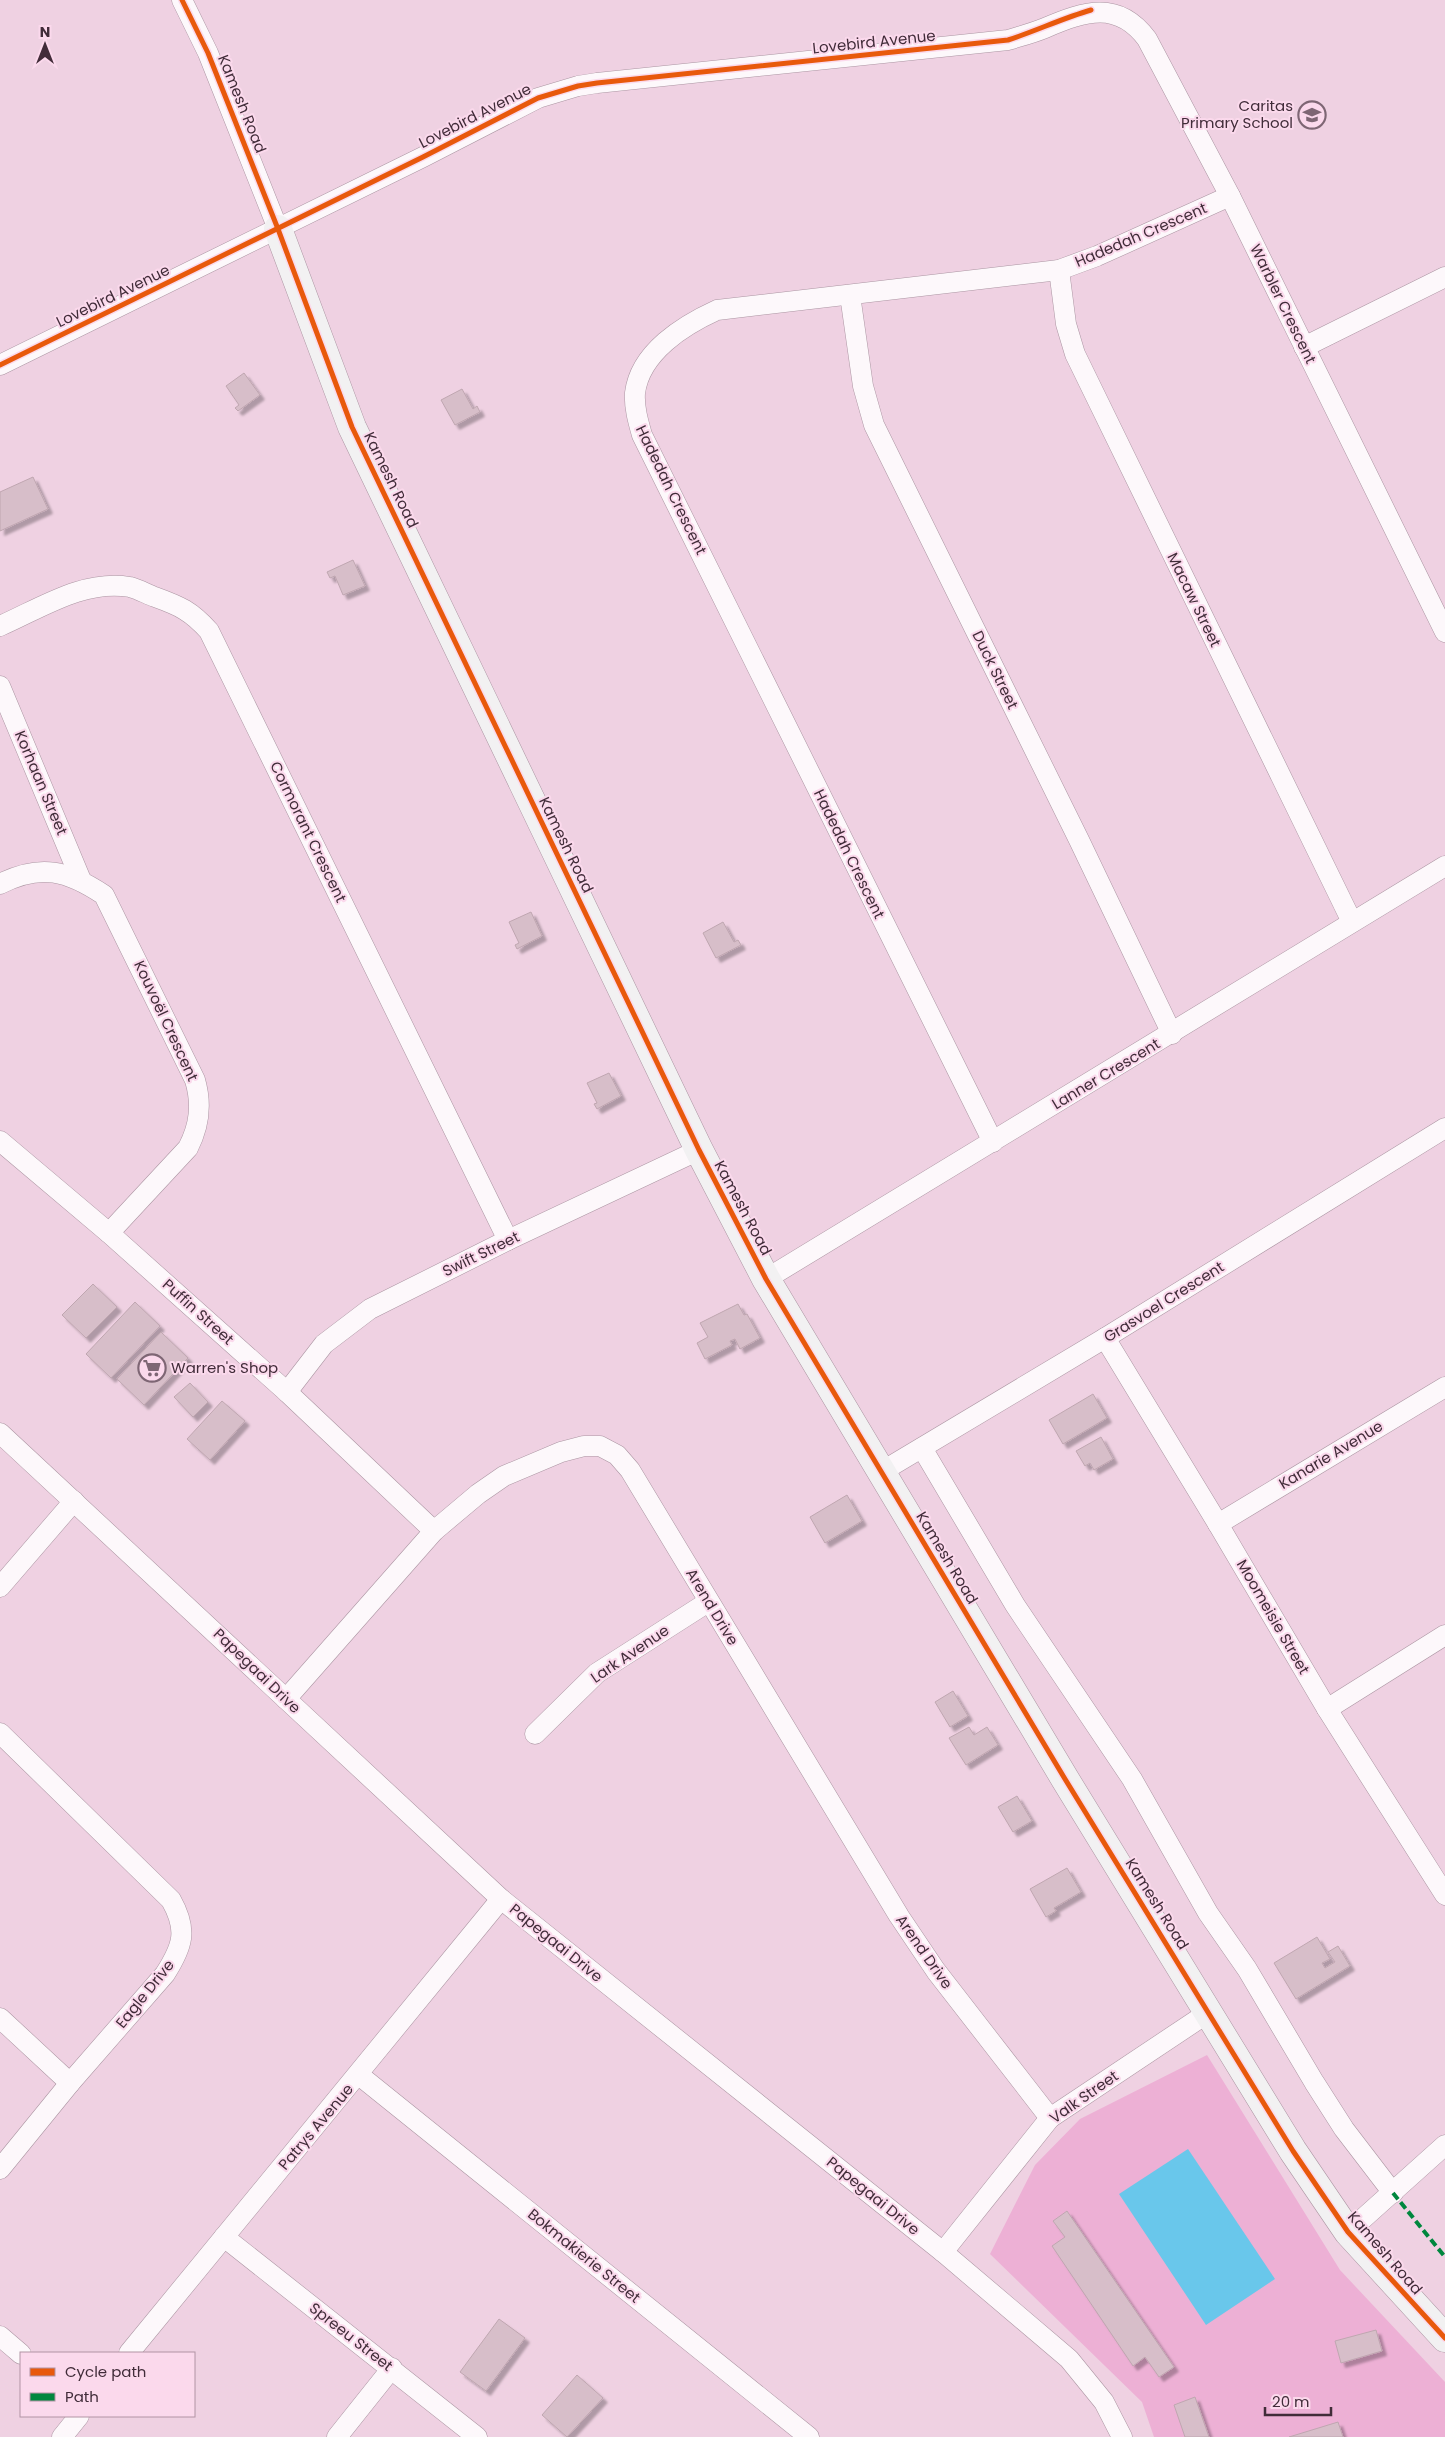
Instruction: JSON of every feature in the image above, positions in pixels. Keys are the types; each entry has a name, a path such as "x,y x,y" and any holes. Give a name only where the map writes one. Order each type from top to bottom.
{"street":[{"name":"Kamesh Road","path":"182,0 208,52 278,229 352,427 699,1150 766,1279 880,1472 1275,2122 1348,2232 1445,2338"},
{"name":"Lovebird Avenue","path":"0,365 278,229 538,98 578,86 1008,40 1091,10"},
{"name":"Warbler Crescent","path":"1091,10 1114,10 1133,20 1140,28 1230,196 1445,632"},
{"name":"Hadedah Crescent","path":"993,1142 642,435 636,416 635,394 638,381 652,357 675,334 717,310 737,306 850,295 1059,270 1097,256 1230,196"},
{"name":"Macaw Street","path":"1059,270 1066,324 1075,354 1352,922"},
{"path":"1304,347 1445,277"},
{"name":"Duck Street","path":"850,295 863,386 874,425 1079,840 1172,1034"},
{"name":"Cormorant Crescent","path":"0,626 83,589 108,585 131,588 175,605 192,613 209,631 508,1240"},
{"name":"Korhaan Street","path":"0,686 81,880"},
{"name":"Lanner Crescent","path":"766,1279 1172,1034 1445,866"},
{"name":"Kouvoël Crescent","path":"0,884 12,878 43,871 81,880 104,895 186,1059 199,1094 199,1115 196,1132 188,1148 109,1234"},
{"name":"Grasvoel Crescent","path":"880,1472 1104,1338 1445,1128"},
{"name":"Puffin Street","path":"0,1141 109,1234 287,1392 434,1531"},
{"name":"Swift Street","path":"287,1392 324,1344 370,1310 508,1240 699,1150"},
{"name":"Moomeisie Street","path":"1104,1338 1218,1524 1327,1709 1442,1884"},
{"name":"Kanarie Avenue","path":"1218,1524 1445,1387"},
{"name":"Papegaai Drive","path":"0,1433 501,1899 943,2252 1069,2359 1104,2402 1122,2437"},
{"name":"Arend Drive","path":"286,1700 434,1531 478,1494 504,1476 562,1452 584,1446 600,1446 617,1455 630,1470 899,1916 936,1971 1050,2118"},
{"path":"922,1448 1015,1605 1132,1779 1208,1913 1247,1969 1314,2082 1344,2129 1393,2193"},
{"path":"0,1587 74,1501"},
{"name":"Lark Avenue","path":"535,1734 597,1673 708,1602"},
{"path":"1327,1709 1445,1635"},
{"name":"Eagle Drive","path":"0,1733 171,1900 180,1916 183,1936 176,1956 165,1974 70,2083 0,2169"},
{"name":"Patrys Avenue","path":"130,2352 359,2075 501,1899"},
{"name":"Valk Street","path":"943,2252 1050,2118 1209,2012"},
{"path":"0,2018 70,2083"},
{"name":"Bokmakierie Street","path":"359,2075 809,2437"},
{"path":"1348,2232 1445,2145"},
{"name":"Spreeu Street","path":"224,2237 477,2437"},
{"path":"0,2336 20,2353"},
{"path":"337,2437 392,2368"},
{"path":"62,2437 78,2417"}],"shaded area":[{"path":"1207,2055 1340,2270 1445,2382 1445,2437 1154,2437 1142,2402 990,2254 1035,2165 1080,2119"}],"water":[{"path":"1188,2149 1275,2279 1206,2325 1119,2194"}],"building":[{"path":"244,373 260,395 238,411 235,408 239,405 226,386"},
{"path":"462,389 473,409 477,406 480,412 455,425 441,400"},
{"path":"33,477 48,509 0,531 0,492"},
{"path":"353,560 365,586 343,595 335,576 330,578 327,572"},
{"path":"531,912 542,936 517,949 515,945 519,943 509,922"},
{"path":"723,922 734,942 738,940 741,945 716,958 703,933"},
{"path":"609,1073 621,1096 597,1109 594,1104 597,1103 587,1083"},
{"path":"93,1284 117,1307 86,1338 62,1315"},
{"path":"135,1302 160,1326 111,1378 86,1354"},
{"path":"738,1304 744,1315 747,1314 760,1338 740,1349 735,1339 730,1341 732,1345 705,1359 697,1343 708,1337 700,1323"},
{"name":"Warren's Shop","path":"161,1332 188,1358 144,1405 117,1379"},
{"path":"190,1383 208,1402 193,1417 174,1397"},
{"path":"1093,1394 1107,1418 1063,1444 1049,1420"},
{"path":"222,1401 245,1421 210,1460 187,1439"},
{"path":"1101,1437 1113,1459 1094,1470 1090,1463 1085,1466 1076,1451"},
{"path":"847,1495 862,1521 825,1543 810,1517"},
{"path":"953,1691 968,1716 950,1727 935,1702"},
{"path":"969,1727 974,1735 987,1727 998,1745 966,1765 949,1738"},
{"path":"1017,1796 1032,1821 1013,1832 998,1807"},
{"path":"1067,1868 1081,1892 1054,1908 1056,1911 1046,1917 1030,1889"},
{"path":"1317,1937 1330,1959 1322,1963 1325,1968 1335,1962 1328,1952 1338,1946 1350,1966 1296,1999 1274,1963"},
{"path":"1067,2211 1174,2367 1159,2377 1145,2357 1133,2366 1052,2246 1065,2237 1053,2221"},
{"path":"499,2319 525,2338 486,2391 460,2372"},
{"path":"1376,2330 1382,2351 1341,2363 1335,2341"},
{"path":"577,2375 603,2398 567,2437 542,2415"},
{"path":"1195,2397 1209,2437 1185,2437 1174,2405"},
{"path":"1338,2422 1343,2437 1289,2437"}],"marked path":[{"path":"1393,2193 1445,2257"}],"cycle path":[{"path":"182,0 208,53 278,229 352,427 699,1150 766,1279 1065,1779 1293,2151 1348,2232 1445,2338"},
{"path":"0,365 423,157 538,98 578,86 597,83 1008,40 1091,10"}],"place":[{"name":"Caritas Primary School","path":"1312,115"},
{"name":"Warren's Shop","path":"152,1368"}]}
